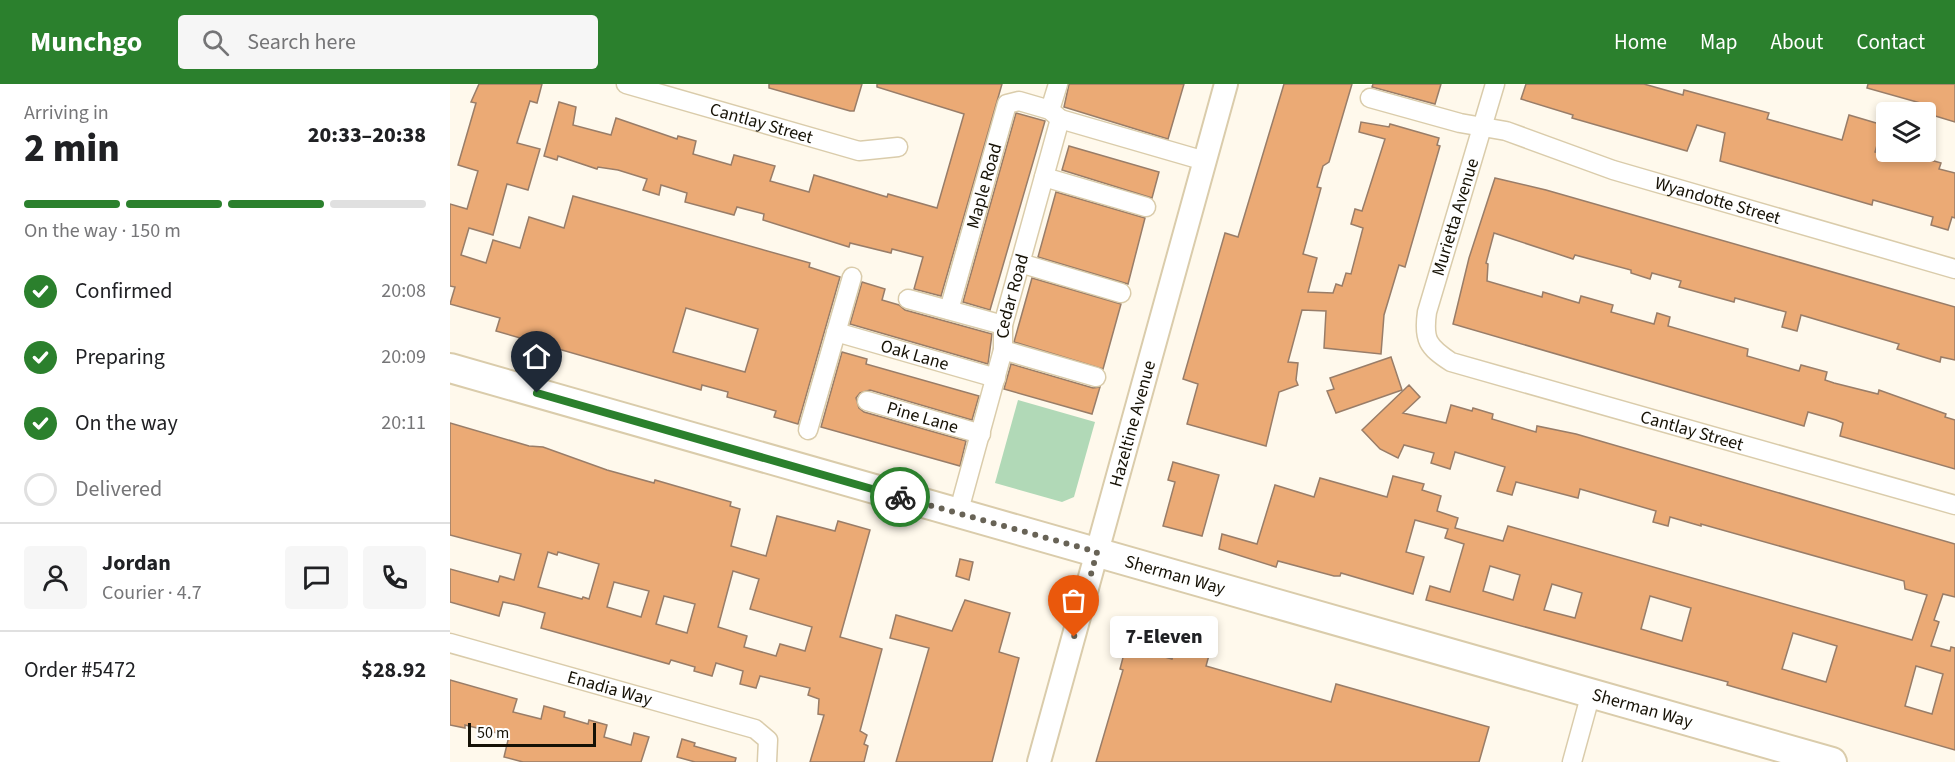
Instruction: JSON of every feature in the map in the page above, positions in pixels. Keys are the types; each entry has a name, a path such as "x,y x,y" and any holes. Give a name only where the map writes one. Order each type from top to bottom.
{"main road":[{"name":"Sherman Way","path":"450,368 1832,762"}],"street":[{"name":"Cantlay Street","path":"626,84 859,151 898,147"},
{"name":"Cedar Road","path":"958,514 996,378 1003,350 1004,325 1044,177 1058,84"},
{"name":"Hazeltine Avenue","path":"1039,762 1226,84"},
{"name":"Murietta Avenue","path":"1433,350 1424,332 1427,312 1495,84"},
{"name":"Wyandotte Street","path":"1370,98 1460,123 1506,131 1613,171 1955,268"},
{"name":"Maple Road","path":"949,310 1007,104 1019,101 1055,115 1205,161"},
{"path":"1044,177 1146,207"},
{"path":"1020,263 1121,292"},
{"path":"808,430 852,278"},
{"path":"908,298 1004,325"},
{"name":"Oak Lane","path":"836,332 996,378"},
{"path":"1003,350 1096,377"},
{"name":"Cantlay Street","path":"1433,350 1451,362 1955,505"},
{"name":"Pine Lane","path":"867,401 981,434"},
{"name":"Enadia Way","path":"450,643 755,729 768,740 767,762"},
{"path":"1572,762 1591,693"}],"green space":[{"path":"1018,400 1095,422 1074,497 1062,502 995,483"}],"building":[{"path":"479,84 542,84 537,103 530,101 517,143 540,149 528,190 507,184 493,235 469,228 461,255 486,263 493,240 520,248 529,217 564,228 573,196 810,263 809,267 840,277 798,424 774,417 776,411 727,397 728,392 702,385 701,390 496,331 500,318 450,304 455,287 450,286 450,204 467,209 478,171 458,165 476,103 471,102","holes":["686,308 758,329 745,372 673,352"]},
{"path":"769,84 862,84 854,111 850,111 769,88"},
{"path":"877,84 1002,84 941,296 914,289 923,257 892,249 891,253 850,243 849,247 763,220 764,214 737,207 734,215 685,202 687,193 661,185 659,195 643,190 647,179 618,170 598,167 597,169 558,156 557,160 544,156 559,102 576,107 573,125 611,135 616,118 677,139 678,136 696,141 693,154 731,165 734,155 775,166 770,181 809,192 814,175 887,197 888,194 937,208 964,114 877,87"},
{"path":"1069,84 1184,84 1168,139 1064,107"},
{"path":"1284,84 1352,84 1329,162 1323,166 1317,187 1321,188 1303,254 1317,258 1308,292 1333,293 1336,284 1342,286 1346,273 1351,274 1363,228 1351,224 1355,209 1362,211 1385,139 1359,132 1361,122 1389,127 1390,124 1439,138 1437,145 1440,146 1405,267 1399,265 1384,315 1381,354 1324,348 1326,311 1302,310 1288,362 1298,363 1296,380 1298,385 1279,392 1266,446 1187,424 1198,384 1183,379 1225,233 1238,237"},
{"path":"1373,84 1441,84 1435,104 1372,87"},
{"path":"1526,84 1644,84 1683,95 1684,90 1769,113 1767,119 1842,140 1849,115 1876,123 1876,162 1936,162 1941,163 1939,169 1955,173 1955,218 1952,217 1948,230 1931,225 1933,217 1873,200 1872,205 1720,161 1725,133 1697,125 1687,151 1572,118 1573,115 1521,99"},
{"path":"1868,84 1955,84 1955,122 1936,116 1936,102 1917,102 1867,88"},
{"path":"1016,113 1045,121 990,310 963,302"},
{"path":"1069,146 1159,172 1152,198 1062,170"},
{"path":"1495,178 1546,190 1955,307 1955,360 1941,357 1940,362 1897,349 1899,344 1801,315 1797,331 1782,327 1786,312 1735,298 1734,302 1679,287 1681,281 1652,273 1650,279 1631,273 1631,270 1575,255 1573,259 1494,233 1486,263 1488,264 1487,281 1542,297 1543,292 1579,303 1581,296 1613,305 1611,312 1654,324 1657,313 1670,317 1668,326 1748,349 1747,356 1799,371 1801,365 1827,372 1825,380 1878,394 1879,390 1946,414 1945,417 1955,420 1955,469 1840,436 1843,423 1836,420 1808,412 1804,426 1453,324 1469,258"},
{"path":"1056,192 1145,218 1128,284 1038,257"},
{"path":"1032,278 1121,304 1103,369 1014,342"},
{"path":"862,282 885,289 882,300 899,305 905,310 992,334 988,364 850,324"},
{"path":"842,352 867,359 866,364 979,396 972,420 870,390 860,393 856,398 859,408 864,412 966,441 960,466 821,427"},
{"path":"1391,357 1402,390 1336,413 1327,391 1334,389 1330,378"},
{"path":"1011,364 1093,388 1100,387 1092,414 1004,389"},
{"path":"1409,385 1420,397 1403,413 1446,423 1451,405 1472,411 1473,408 1493,414 1492,419 1536,432 1537,426 1576,434 1955,544 1955,597 1943,594 1934,620 1939,622 1931,646 1950,651 1951,647 1955,648 1955,750 1727,685 1728,682 1426,600 1430,586 1450,592 1464,544 1445,538 1448,529 1415,520 1406,552 1424,557 1413,594 1341,573 1340,576 1334,576 1278,561 1276,567 1219,549 1222,534 1257,544 1275,485 1314,497 1320,478 1387,497 1393,476 1424,484 1422,490 1441,496 1437,511 1458,518 1455,528 1503,541 1508,526 1912,640 1927,595 1905,589 1904,581 1701,524 1701,526 1670,517 1668,526 1653,522 1656,511 1580,489 1578,498 1516,482 1512,495 1497,491 1505,467 1455,452 1450,469 1431,463 1434,453 1404,445 1398,458 1380,449 1362,430","holes":["1490,566 1520,575 1513,600 1483,591","1552,584 1582,593 1575,618 1544,610","1650,596 1691,608 1682,641 1641,629","1793,633 1837,646 1826,682 1782,669","1916,666 1943,674 1932,714 1905,706"]},
{"path":"450,423 529,446 543,447 607,470 654,483 655,480 731,502 730,506 740,509 731,546 766,556 777,516 835,531 838,521 870,530 840,637 882,649 860,731 867,735 864,744 868,746 864,762 810,762 824,715 818,714 819,699 808,695 810,688 760,676 756,688 740,684 743,671 716,663 712,676 694,671 695,667 671,660 669,664 541,628 545,613 517,605 503,602 499,616 450,602 450,569 498,582 500,576 514,580 521,554 450,535","holes":["548,552 557,555 558,552 599,564 589,599 538,587","733,571 759,579 750,609 812,627 805,651 780,644 776,656 744,647 747,636 718,627","614,582 649,591 641,617 607,607","664,596 695,604 687,633 656,624"]},
{"path":"1173,462 1219,475 1202,536 1163,526 1175,482 1168,480"},
{"path":"960,559 973,562 969,580 956,576"},
{"path":"965,600 1010,613 999,652 1019,658 992,762 896,762 929,648 890,638 896,615 952,631"},
{"path":"1182,639 1211,648 1206,666 1331,702 1336,684 1489,727 1479,762 1096,762 1123,670 1120,669 1126,646 1172,659 1176,643 1181,644"},
{"path":"450,680 517,699 513,712 541,719 544,706 565,712 564,717 588,724 589,720 607,725 604,737 631,745 634,733 649,737 641,762 523,762 504,757 509,736 465,725 465,728 450,725"},
{"path":"682,739 695,743 694,746 736,758 735,762 695,762 677,757"}],"way so far":[{"path":"900,497 1097,552 1074,637"}],"place":[{"name":"7-Eleven","path":"1074,637"}],"route":[{"path":"537,393 900,497"}]}
